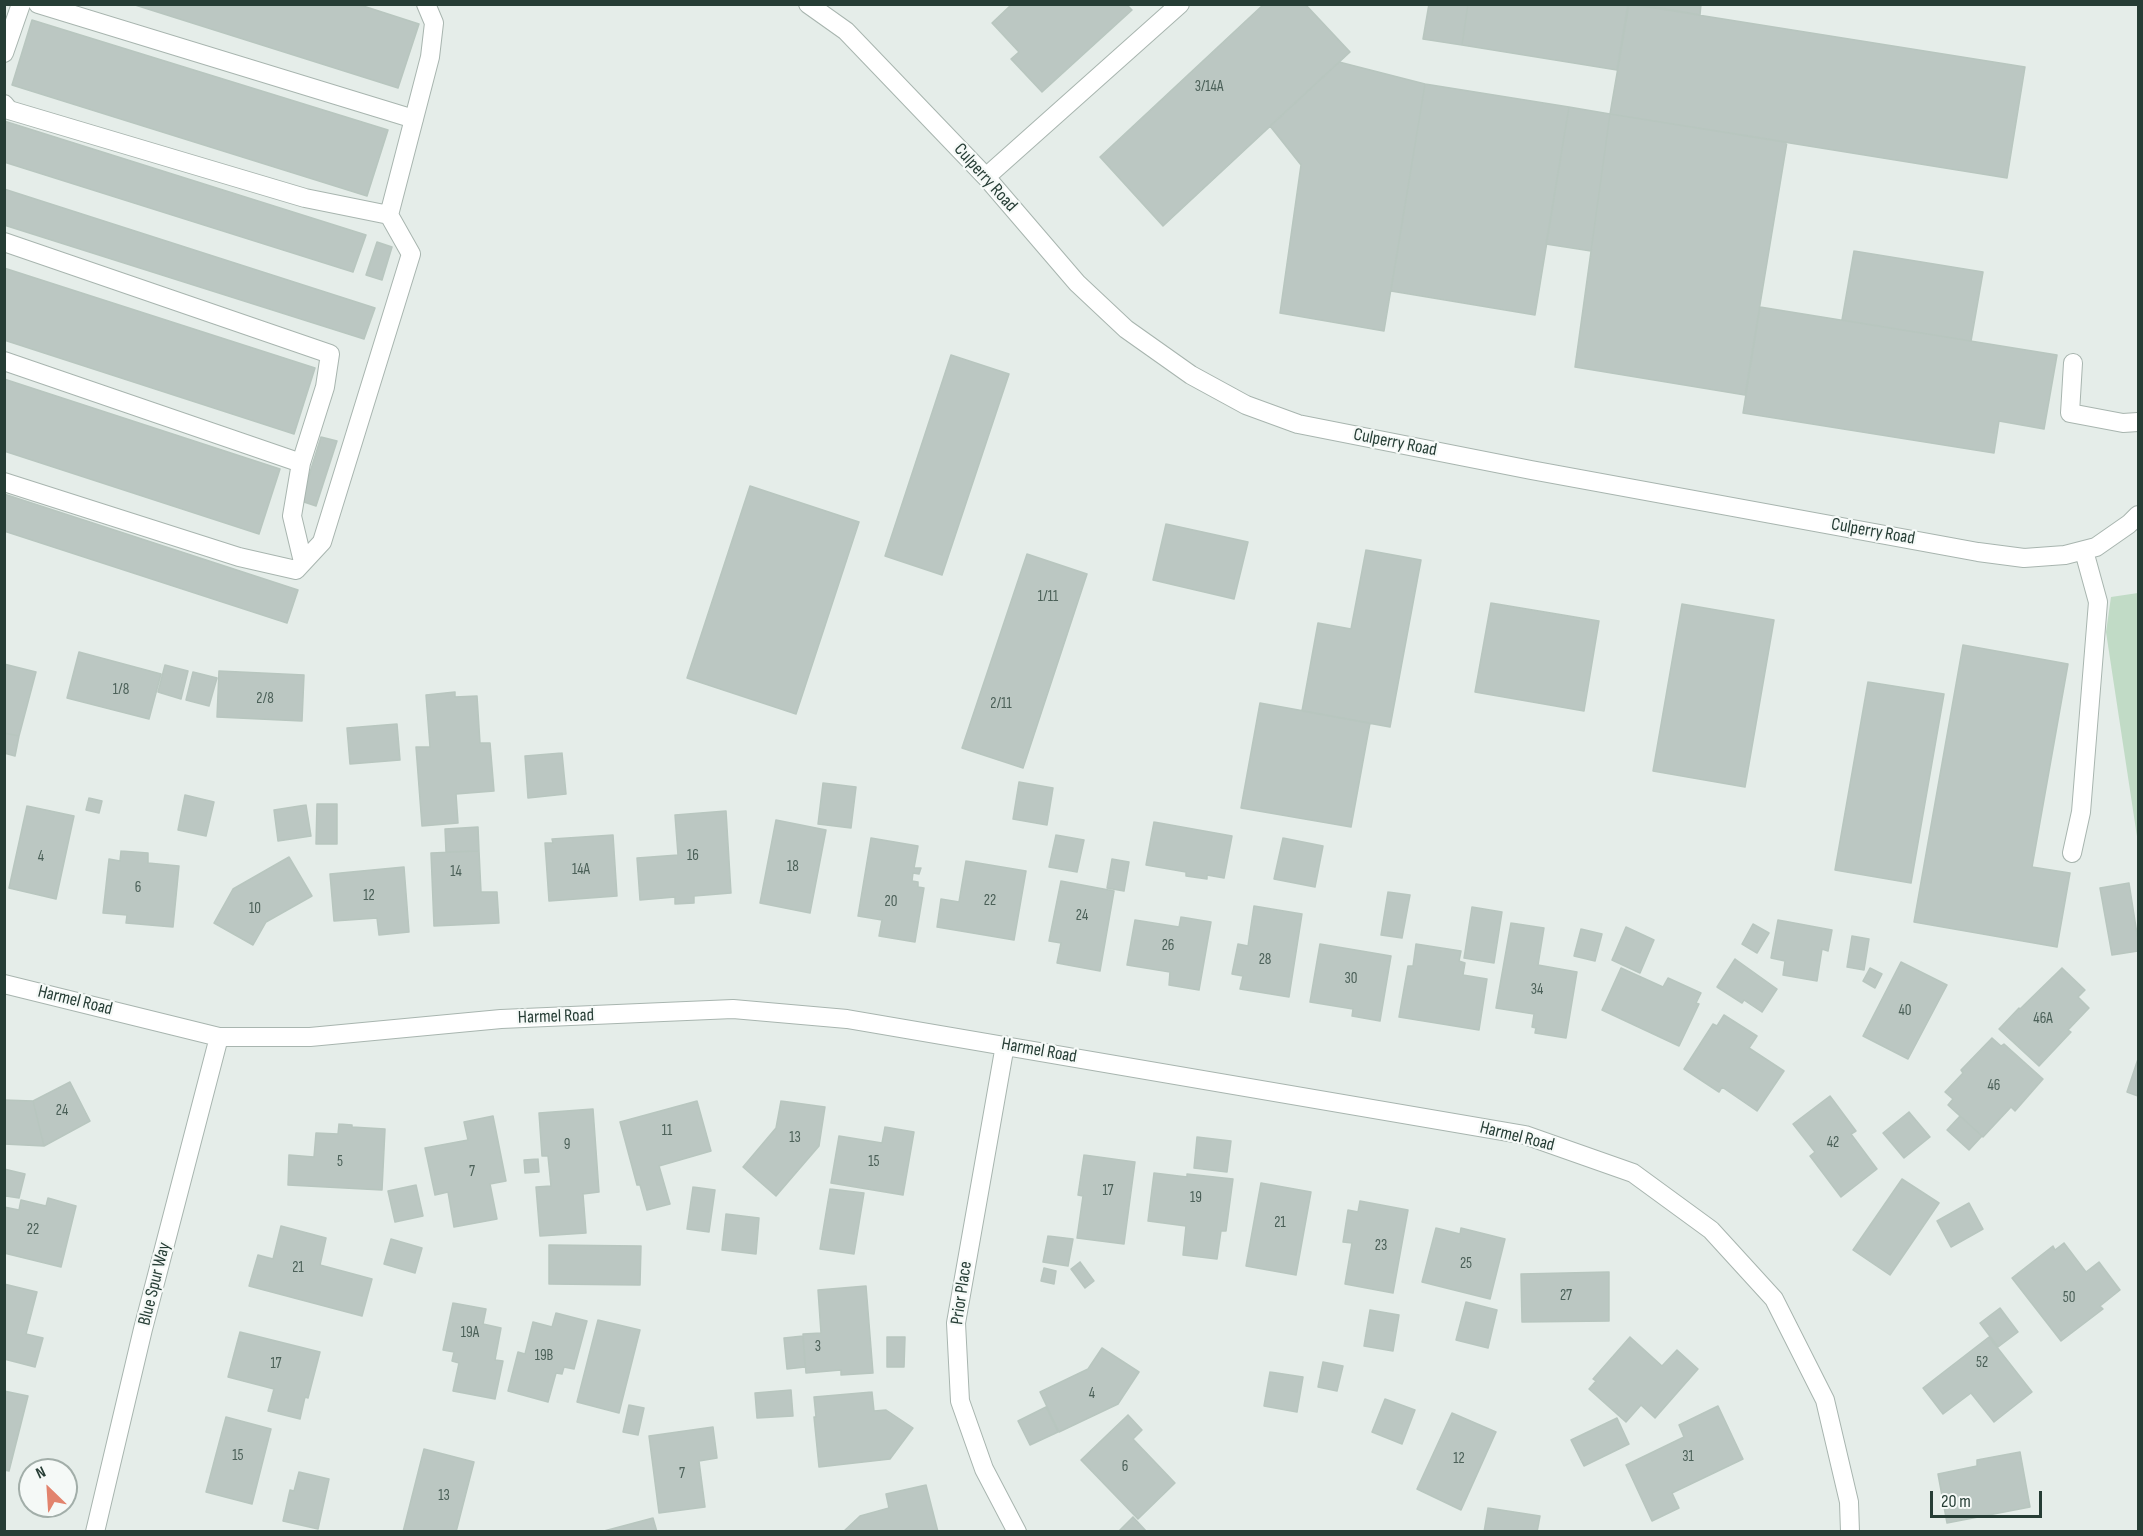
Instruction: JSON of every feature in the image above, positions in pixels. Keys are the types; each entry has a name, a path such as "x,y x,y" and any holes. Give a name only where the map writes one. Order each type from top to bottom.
{"street":[{"path":"4,53 21,4"},
{"path":"38,4 414,120"},
{"path":"4,482 239,557 296,570 322,542 411,254 389,215 430,57 434,23 426,4"},
{"name":"Culperry Road","path":"808,4 846,31 986,177 1077,282 1126,329 1191,375 1246,405 1298,424 1531,470 1978,552 2024,558 2066,555 2096,547 2134,519"},
{"path":"986,177 1180,4"},
{"path":"4,104 9,110 305,198 389,215"},
{"path":"4,242 330,354 325,387 301,463 292,516 303,562"},
{"path":"4,361 301,463"},
{"path":"2073,363 2070,413 2123,423 2139,422"},
{"path":"2072,853 2081,812 2098,602 2084,551"},
{"name":"Harmel Road","path":"4,984 219,1036 310,1037 501,1019 733,1010 847,1018 1525,1135 1633,1173 1711,1230 1774,1299 1825,1400 1849,1502 1850,1532"},
{"name":"Blue Spur Way","path":"95,1532 143,1329 219,1036"},
{"name":"Prior Place","path":"1005,1045 956,1323 960,1401 984,1469 1017,1532"}],"green space":[{"path":"2138,593 2138,843 2106,632 2111,597"}],"building":[{"path":"132,4 357,4 419,24 398,88"},
{"path":"1012,4 1126,4 1132,10 1042,92 1011,59 1019,52 992,23"},
{"path":"1264,4 1305,4 1350,52 1163,226 1100,157"},
{"path":"1429,4 1468,4 1462,45 1423,39"},
{"path":"1468,4 1628,4 1617,70 1462,45"},
{"path":"1629,4 2025,67 2007,178 1610,114"},
{"path":"1639,4 1701,4 1700,15"},
{"path":"32,20 388,130 367,196 12,85"},
{"path":"1339,62 1425,84 1384,331 1280,313 1301,165 1270,126"},
{"path":"1425,84 1569,107 1535,315 1391,291"},
{"path":"1569,107 1610,114 1591,251 1546,244"},
{"path":"1610,114 1787,142 1745,395 1575,367"},
{"path":"4,121 366,235 353,272 4,162"},
{"path":"4,189 375,308 364,339 4,225"},
{"path":"377,242 392,247 382,280 366,275"},
{"path":"1854,251 1983,272 1971,341 1842,320"},
{"path":"4,268 315,368 294,434 4,340"},
{"path":"1760,307 2057,355 2044,429 1999,421 1994,453 1743,413"},
{"path":"951,355 1009,374 942,575 885,556"},
{"path":"4,379 280,469 259,534 4,451"},
{"path":"321,437 337,441 316,506 301,501"},
{"path":"750,486 859,522 796,714 687,678"},
{"path":"4,494 298,590 287,623 4,531"},
{"path":"1166,524 1248,542 1234,599 1153,580"},
{"path":"1366,550 1421,560 1390,727 1302,711 1318,623 1351,629"},
{"path":"1027,554 1087,574 1023,768 962,748"},
{"path":"1491,603 1599,621 1584,711 1475,692"},
{"path":"1682,604 1774,620 1745,787 1653,771"},
{"path":"1963,645 2068,664 2032,867 2070,873 2057,947 1914,922"},
{"path":"79,652 161,674 149,719 67,698"},
{"path":"4,664 36,672 19,736 4,733"},
{"path":"165,665 188,671 181,699 158,692"},
{"path":"219,671 304,675 302,721 217,717"},
{"path":"193,672 217,678 209,706 186,700"},
{"path":"1868,682 1944,694 1911,883 1835,870"},
{"path":"455,692 455,697 477,696 480,743 490,743 494,791 456,794 458,823 422,826 416,747 430,747 426,695"},
{"path":"1260,703 1370,723 1351,827 1241,808"},
{"path":"397,724 400,760 350,764 347,728"},
{"path":"4,733 19,736 15,756 4,753"},
{"path":"562,753 566,794 528,798 525,756"},
{"path":"1019,782 1053,788 1047,825 1013,819"},
{"path":"823,783 856,787 851,828 818,824"},
{"path":"185,795 214,802 206,836 178,830"},
{"path":"89,798 102,801 99,813 86,810"},
{"path":"317,804 337,804 337,844 316,844"},
{"path":"306,805 311,836 278,841 274,810"},
{"path":"27,806 74,816 56,899 9,888"},
{"path":"726,811 731,893 694,896 694,903 675,904 675,897 640,900 637,858 678,855 675,815"},
{"path":"776,820 826,830 810,913 760,903"},
{"path":"1154,822 1232,836 1224,878 1207,875 1207,879 1186,876 1186,872 1146,865"},
{"path":"478,827 479,851 446,852 445,829"},
{"path":"613,835 617,896 549,901 545,843 553,843 552,839"},
{"path":"1056,835 1084,840 1077,872 1049,867"},
{"path":"871,838 918,846 914,868 921,868 919,874 913,873 912,881 918,882 918,887 924,888 915,942 879,936 882,920 858,916"},
{"path":"1283,838 1323,846 1315,887 1274,879"},
{"path":"121,851 148,853 148,863 179,866 173,927 126,923 127,915 103,913 109,859 120,861"},
{"path":"479,851 481,892 497,892 499,923 434,926 431,853"},
{"path":"289,857 312,896 266,922 253,945 214,923 233,889"},
{"path":"1112,859 1129,862 1124,891 1107,888"},
{"path":"966,861 1026,871 1014,940 937,927 941,899 959,902"},
{"path":"404,867 409,932 379,935 377,918 334,921 330,874"},
{"path":"1061,881 1114,891 1100,971 1057,963 1061,943 1049,941"},
{"path":"2129,883 2138,951 2112,955 2100,888"},
{"path":"1388,892 1410,895 1402,938 1381,935"},
{"path":"1254,906 1302,914 1289,997 1240,989 1243,976 1232,974 1238,944 1248,946"},
{"path":"1472,907 1502,912 1494,963 1464,958"},
{"path":"1181,917 1211,922 1199,990 1169,985 1170,972 1127,965 1135,920 1179,927"},
{"path":"1778,920 1832,930 1828,951 1822,949 1817,981 1783,975 1785,961 1771,958"},
{"path":"1511,923 1544,928 1538,965 1577,972 1566,1038 1535,1033 1536,1028 1532,1027 1534,1014 1496,1008"},
{"path":"1753,924 1769,933 1757,953 1742,944"},
{"path":"1626,927 1654,940 1640,973 1612,960"},
{"path":"1581,929 1602,934 1595,961 1574,956"},
{"path":"1852,936 1869,939 1864,970 1847,967"},
{"path":"1320,944 1391,956 1380,1021 1352,1016 1353,1009 1310,1002"},
{"path":"1416,944 1461,951 1459,961 1465,963 1463,975 1487,979 1479,1030 1399,1017 1408,966 1413,966"},
{"path":"1735,959 1777,989 1762,1012 1744,1000 1742,1003 1717,987"},
{"path":"1901,962 1947,985 1908,1059 1863,1036"},
{"path":"1621,968 1663,987 1668,978 1701,993 1696,1003 1699,1004 1679,1046 1602,1010"},
{"path":"1870,968 1882,974 1875,988 1863,981"},
{"path":"2062,968 2085,990 2078,997 2089,1008 2068,1030 2071,1032 2039,1066 1999,1029"},
{"path":"1724,1015 1757,1036 1749,1048 1784,1071 1757,1111 1722,1087 1719,1092 1684,1069 1713,1024 1717,1026"},
{"path":"1992,1038 2001,1046 2004,1044 2043,1079 2015,1111 2011,1107 1983,1137 1948,1105 1953,1099 1945,1092 1963,1073 1961,1070"},
{"path":"2138,1059 2138,1096 2127,1092"},
{"path":"70,1082 90,1121 44,1146 33,1101"},
{"path":"1830,1096 1856,1131 1851,1134 1877,1169 1841,1197 1810,1156 1815,1152 1793,1124"},
{"path":"4,1100 33,1101 44,1146 4,1144"},
{"path":"697,1101 711,1151 659,1166 670,1204 647,1210 640,1185 637,1185 620,1122"},
{"path":"781,1101 825,1107 819,1146 776,1196 743,1167 776,1128"},
{"path":"593,1109 599,1192 583,1194 586,1233 540,1236 536,1187 551,1186 548,1156 542,1156 539,1113"},
{"path":"1909,1112 1930,1137 1904,1158 1883,1133"},
{"path":"493,1116 506,1181 490,1184 497,1219 454,1227 448,1192 435,1195 425,1148 468,1140 464,1122"},
{"path":"1960,1116 1982,1136 1969,1150 1947,1130"},
{"path":"339,1124 385,1129 382,1190 288,1185 289,1155 314,1157 316,1133 338,1134"},
{"path":"885,1127 914,1132 903,1195 831,1183 839,1136 882,1143"},
{"path":"1197,1137 1231,1141 1227,1172 1194,1168"},
{"path":"1084,1155 1135,1162 1124,1244 1077,1238 1083,1196 1078,1195"},
{"path":"538,1159 539,1172 525,1173 524,1160"},
{"path":"4,1169 25,1174 19,1198 6,1196 4,1199"},
{"path":"1154,1173 1233,1179 1226,1231 1221,1231 1217,1259 1183,1255 1186,1226 1148,1221"},
{"path":"1902,1179 1939,1203 1890,1275 1853,1250"},
{"path":"1261,1183 1311,1192 1296,1275 1246,1266"},
{"path":"416,1185 423,1216 395,1222 388,1191"},
{"path":"693,1187 715,1190 709,1232 687,1229"},
{"path":"830,1189 864,1193 854,1254 820,1249"},
{"path":"48,1198 76,1206 61,1267 4,1253 4,1207 19,1210 21,1200 46,1206"},
{"path":"1360,1201 1408,1210 1393,1293 1345,1284 1352,1243 1343,1242 1348,1210 1358,1212"},
{"path":"1969,1203 1983,1229 1951,1247 1937,1221"},
{"path":"726,1214 759,1218 756,1254 722,1250"},
{"path":"281,1226 326,1238 320,1265 372,1279 362,1316 249,1286 258,1255 273,1259"},
{"path":"1436,1228 1460,1234 1461,1228 1505,1239 1490,1299 1422,1282"},
{"path":"1048,1236 1073,1239 1068,1266 1043,1262"},
{"path":"391,1239 422,1248 415,1273 384,1264"},
{"path":"2064,1243 2086,1272 2099,1262 2120,1290 2100,1306 2103,1309 2061,1341 2012,1278 2053,1246 2055,1250"},
{"path":"549,1245 641,1246 640,1285 549,1284"},
{"path":"1080,1262 1094,1281 1085,1288 1071,1269"},
{"path":"1044,1268 1056,1271 1054,1284 1041,1281"},
{"path":"1609,1272 1609,1321 1522,1322 1521,1274"},
{"path":"4,1284 37,1292 26,1334 43,1338 35,1367 4,1359"},
{"path":"866,1286 873,1373 841,1375 841,1370 806,1373 803,1334 821,1333 818,1290"},
{"path":"1466,1302 1497,1310 1488,1348 1456,1340"},
{"path":"453,1303 486,1309 483,1324 501,1328 495,1360 503,1361 495,1399 453,1391 459,1363 452,1361 454,1352 443,1350"},
{"path":"2000,1308 2018,1332 1998,1347 1980,1323"},
{"path":"1370,1310 1399,1315 1393,1351 1364,1346"},
{"path":"556,1313 587,1321 574,1369 564,1367 562,1374 556,1373 548,1402 508,1391 518,1352 525,1354 533,1322 552,1327"},
{"path":"598,1320 640,1330 619,1413 577,1402"},
{"path":"240,1332 320,1352 300,1419 268,1411 274,1389 228,1377"},
{"path":"803,1336 805,1367 787,1369 784,1338"},
{"path":"887,1337 905,1337 904,1367 887,1367"},
{"path":"1630,1337 1662,1366 1677,1350 1698,1369 1655,1418 1641,1405 1626,1422 1589,1389 1596,1381 1593,1379"},
{"path":"1989,1337 2032,1392 1994,1422 1971,1393 1943,1414 1923,1388"},
{"path":"1102,1348 1139,1372 1118,1404 1059,1432 1040,1392 1088,1369"},
{"path":"1323,1362 1343,1366 1337,1391 1318,1387"},
{"path":"1270,1372 1303,1377 1297,1412 1264,1406"},
{"path":"791,1390 793,1416 757,1418 755,1393"},
{"path":"4,1391 28,1396 9,1471 4,1470"},
{"path":"872,1392 874,1411 886,1410 913,1428 890,1459 819,1467 814,1397"},
{"path":"1385,1399 1415,1410 1402,1444 1372,1432"},
{"path":"629,1405 644,1408 638,1435 623,1432"},
{"path":"1718,1406 1743,1459 1672,1493 1679,1508 1652,1521 1626,1465 1684,1437 1679,1425"},
{"path":"1046,1407 1058,1432 1030,1445 1018,1421"},
{"path":"1452,1413 1496,1432 1461,1510 1417,1489"},
{"path":"1128,1415 1142,1430 1133,1439 1175,1483 1138,1519 1081,1460"},
{"path":"226,1417 271,1429 252,1504 206,1492"},
{"path":"1617,1418 1629,1444 1584,1466 1571,1440"},
{"path":"713,1427 717,1458 699,1461 705,1507 659,1513 649,1436"},
{"path":"424,1449 474,1462 456,1532 403,1532"},
{"path":"2020,1452 2030,1507 1947,1523 1938,1474 1977,1466 1977,1460"},
{"path":"299,1472 329,1479 318,1529 283,1521 290,1490 294,1491"},
{"path":"926,1485 938,1532 843,1532 860,1516 889,1508 886,1494"},
{"path":"1488,1508 1540,1516 1537,1532 1484,1532"},
{"path":"1133,1517 1147,1532 1118,1532"},
{"path":"653,1518 657,1532 604,1532 604,1531"}]}
